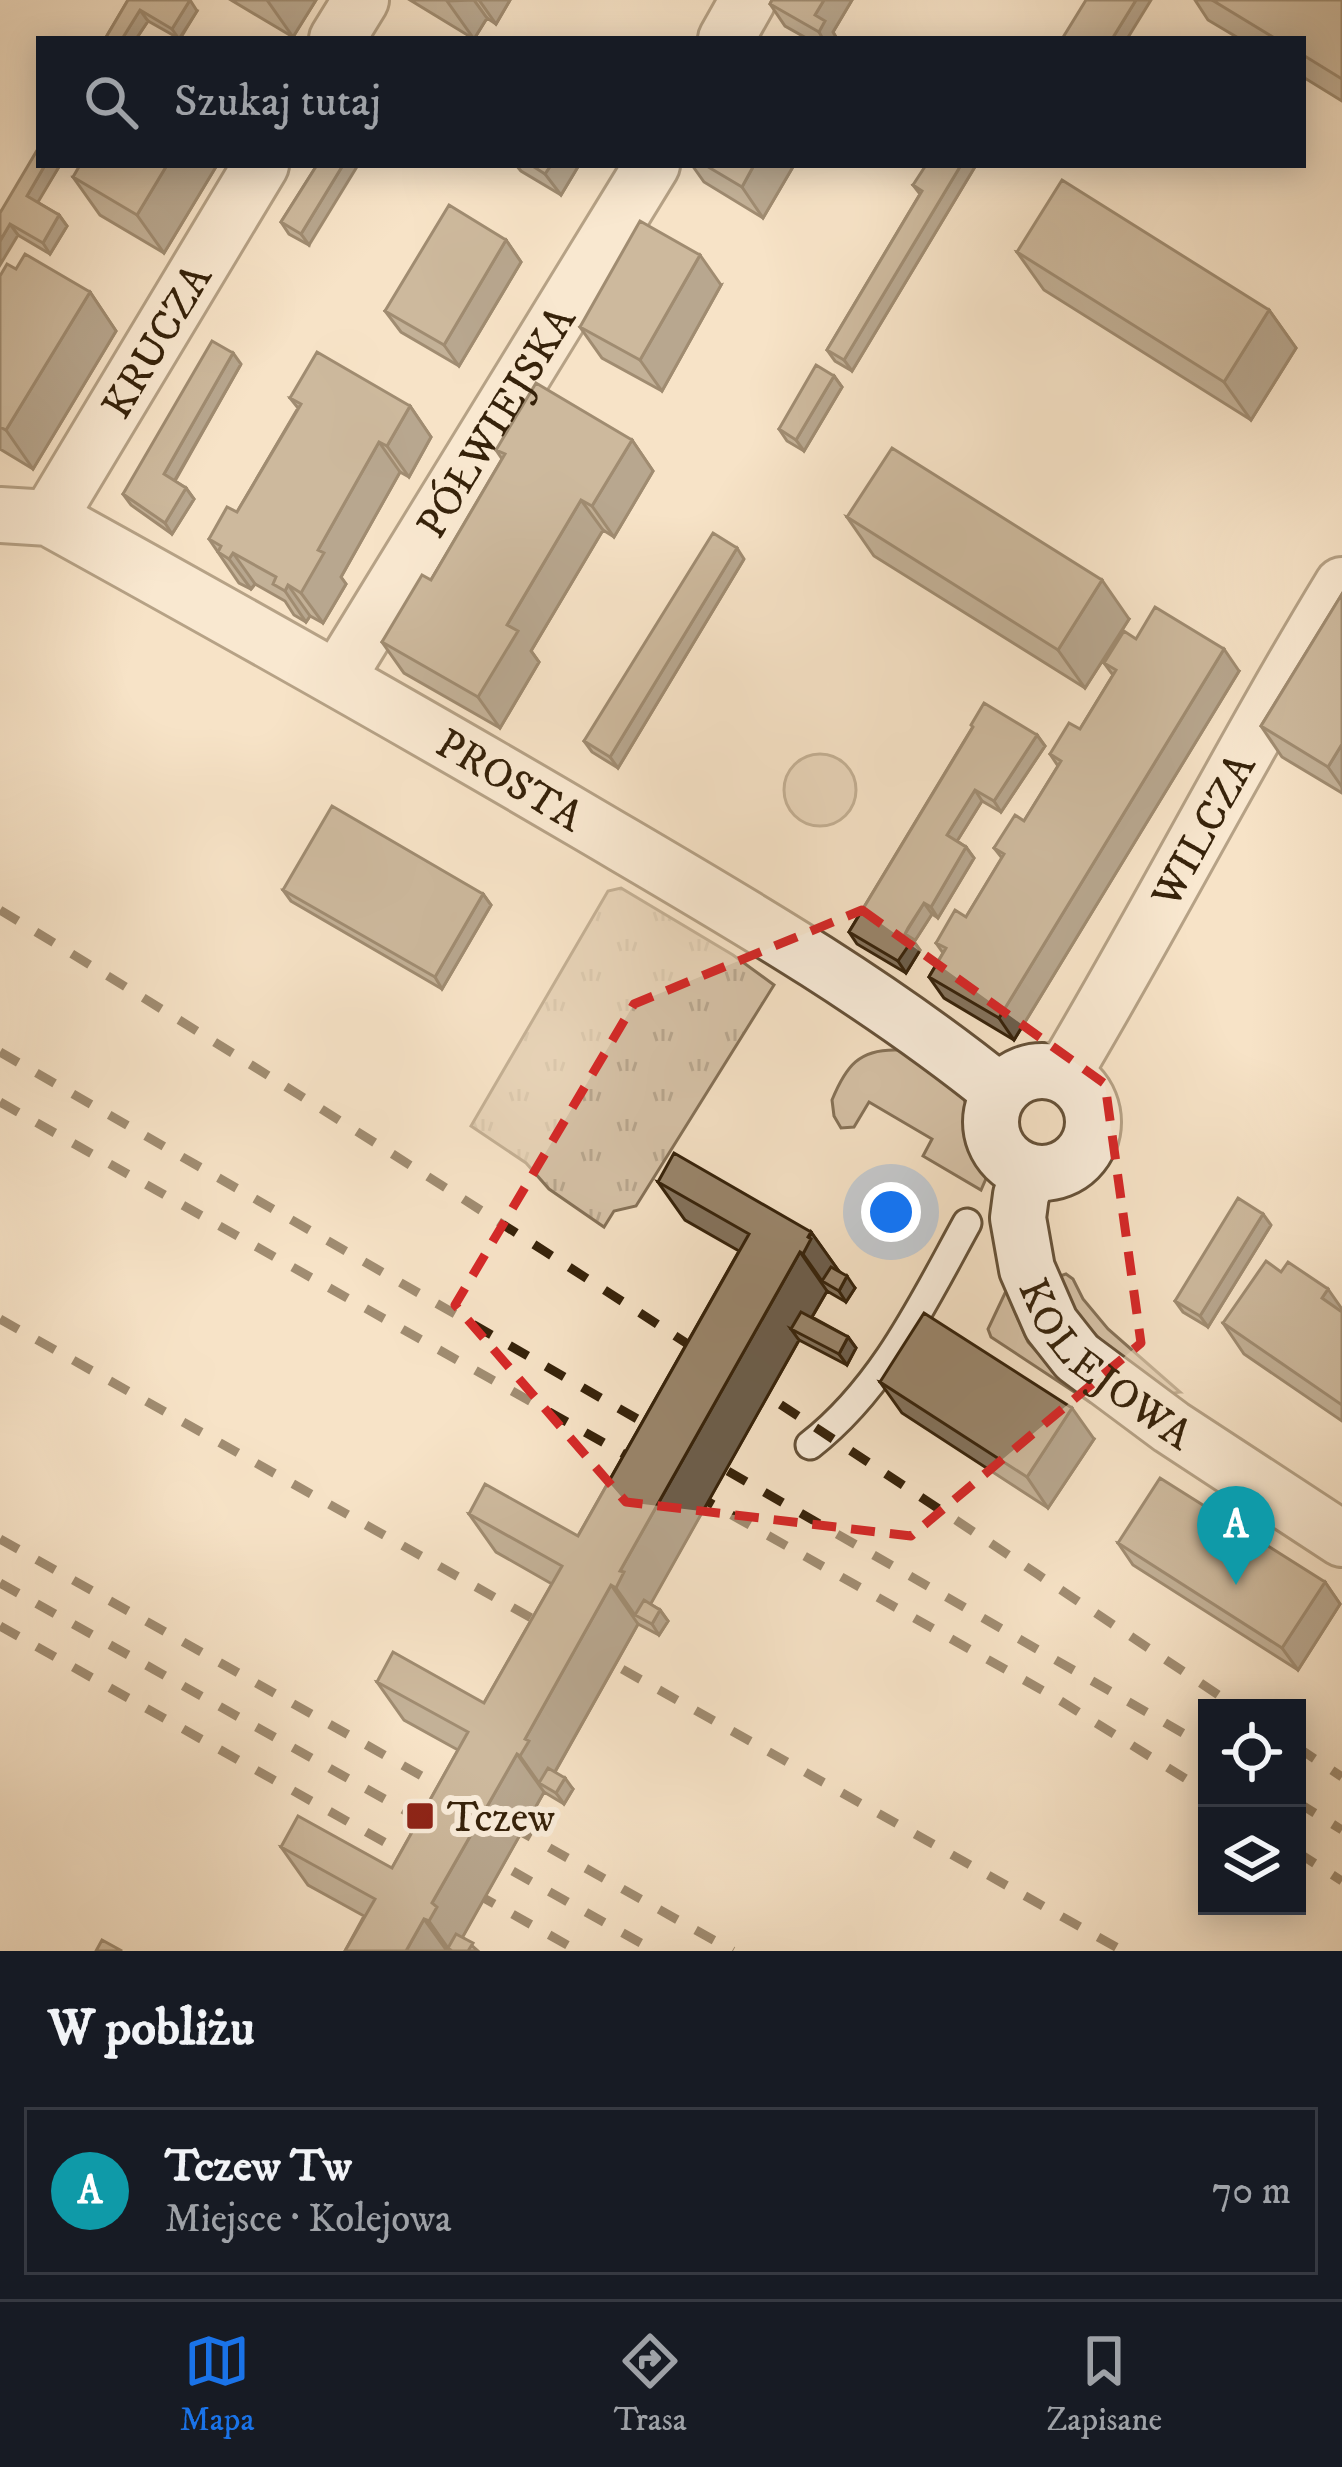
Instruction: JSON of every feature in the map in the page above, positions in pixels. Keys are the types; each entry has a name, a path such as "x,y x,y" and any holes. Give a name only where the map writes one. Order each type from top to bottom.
{"street":[{"path":"339,36 361,0"},
{"path":"728,36 748,0"},
{"name":"KRUCZA","path":"25,516 259,168"},
{"name":"PÓŁWIEJSKA","path":"338,677 650,168"},
{"name":"PROSTA","path":"25,516 338,677 658,865 819,964 1000,1092"},
{"name":"WILCZA","path":"1063,1075 1342,586"},
{"path":"1028,1072 1063,1075 1077,1084 1093,1113 1088,1146 1064,1169 1030,1173 1002,1155 993,1141 992,1107 1012,1079 1028,1072"},
{"name":"KOLEJOWA","path":"1030,1173 1018,1218 1027,1269 1051,1324 1077,1357 1171,1426 1342,1539"}],"lane":[{"path":"810,1445 871,1385 967,1223"}],"highlighted area":[{"path":"862,910 1105,1084 1141,1343 911,1536 626,1502 455,1305 634,1004"}],"green space":[{"path":"820,754 845,765 856,790 845,815 820,826 795,815 784,790 795,765"},
{"path":"621,888 774,985 636,1206 614,1211 604,1227 549,1189 526,1163 471,1126 608,891"},
{"path":"897,1050 909,1053 964,1099 988,1174 981,1190 923,1156 932,1139 869,1102 854,1127 841,1128 832,1100 849,1069 863,1056"},
{"path":"1066,1274 1108,1329 1180,1392 1170,1393 1151,1382 1088,1327 1066,1293 1060,1276"},
{"path":"1006,1291 1028,1342 1091,1403 991,1337 988,1329"}],"building":[{"path":"128,0 190,0 172,29 140,10 124,36 107,36"},
{"path":"772,0 824,0 815,15 825,21 819,32 770,4"},
{"path":"1086,0 1136,0 1114,36 1064,36"},
{"path":"1212,0 1342,0 1342,79 1306,57 1306,36 1271,36"},
{"path":"36,152 36,168 43,168 27,196 59,215 43,243 10,224 0,241 0,213"},
{"path":"78,168 165,168 137,215 73,177"},
{"path":"315,168 341,168 301,234 281,222"},
{"path":"710,168 752,168 742,187"},
{"path":"924,168 959,168 844,360 827,350 922,191 913,185"},
{"path":"1062,180 1269,310 1224,382 1017,252"},
{"path":"449,205 506,240 444,345 385,311"},
{"path":"640,221 700,255 640,360 580,327"},
{"path":"25,254 90,292 6,430 0,427 0,276 7,264 16,269"},
{"path":"212,341 233,353 164,474 186,488 165,523 123,494"},
{"path":"317,352 410,406 387,446 379,442 318,550 324,553 301,593 288,585 285,591 273,584 276,577 233,553 229,559 209,539 227,507 237,512 301,404 290,398"},
{"path":"816,365 834,376 796,440 779,429"},
{"path":"536,383 632,440 592,506 581,500 507,625 518,631 478,697 382,642 422,575 431,580 505,454 496,450"},
{"path":"892,448 1102,580 1058,650 847,517"},
{"path":"713,533 737,548 610,757 584,741"},
{"path":"1342,594 1342,744 1328,767 1261,726"},
{"path":"1155,607 1224,649 999,1018 929,977 946,948 936,943 955,910 966,917 1004,854 994,848 1015,815 1024,821 1061,761 1050,754 1069,723 1080,729 1116,670 1104,663 1124,631 1136,639"},
{"path":"984,703 1037,735 994,801 975,790 947,835 966,847 931,907 924,903 908,928 905,934 913,939 898,961 849,932"},
{"path":"332,806 483,894 435,977 283,890"},
{"path":"674,1153 811,1232 811,1239 620,1571 624,1572 616,1588 611,1585 525,1739 529,1741 517,1754 432,1903 437,1907 429,1921 424,1919 406,1951 345,1951 375,1899 281,1847 298,1816 392,1868 468,1732 377,1682 393,1652 484,1703 562,1566 469,1514 485,1484 578,1536 749,1234 658,1182"},
{"path":"1238,1198 1263,1214 1200,1316 1175,1301"},
{"path":"1266,1261 1281,1272 1288,1262 1328,1289 1322,1298 1342,1312 1342,1405 1223,1323"},
{"path":"831,1267 847,1276 839,1291 822,1281"},
{"path":"801,1312 848,1337 839,1354 791,1329"},
{"path":"924,1313 1072,1408 1027,1477 880,1382"},
{"path":"1160,1478 1325,1582 1282,1648 1118,1543"},
{"path":"644,1600 660,1610 652,1624 635,1615"},
{"path":"548,1768 565,1778 556,1793 539,1783"},
{"path":"456,1934 473,1943 468,1951 448,1948"},
{"path":"102,1940 122,1951 96,1951"}],"railway":[{"path":"0,910 624,1302 1224,1699"},
{"path":"0,1052 1198,1742"},
{"path":"0,1102 1056,1698 1198,1786"},
{"path":"0,1319 1123,1951"},
{"path":"0,1539 733,1951"},
{"path":"0,1583 655,1951"},
{"path":"0,1626 578,1951"},
{"path":"1306,1753 1342,1777"},
{"path":"1305,1807 1342,1830"},
{"path":"1306,1858 1342,1881"}],"place":[{"name":"Tczew Tw","path":"1236,1585"},
{"name":"Tczew","path":"420,1816"}]}
